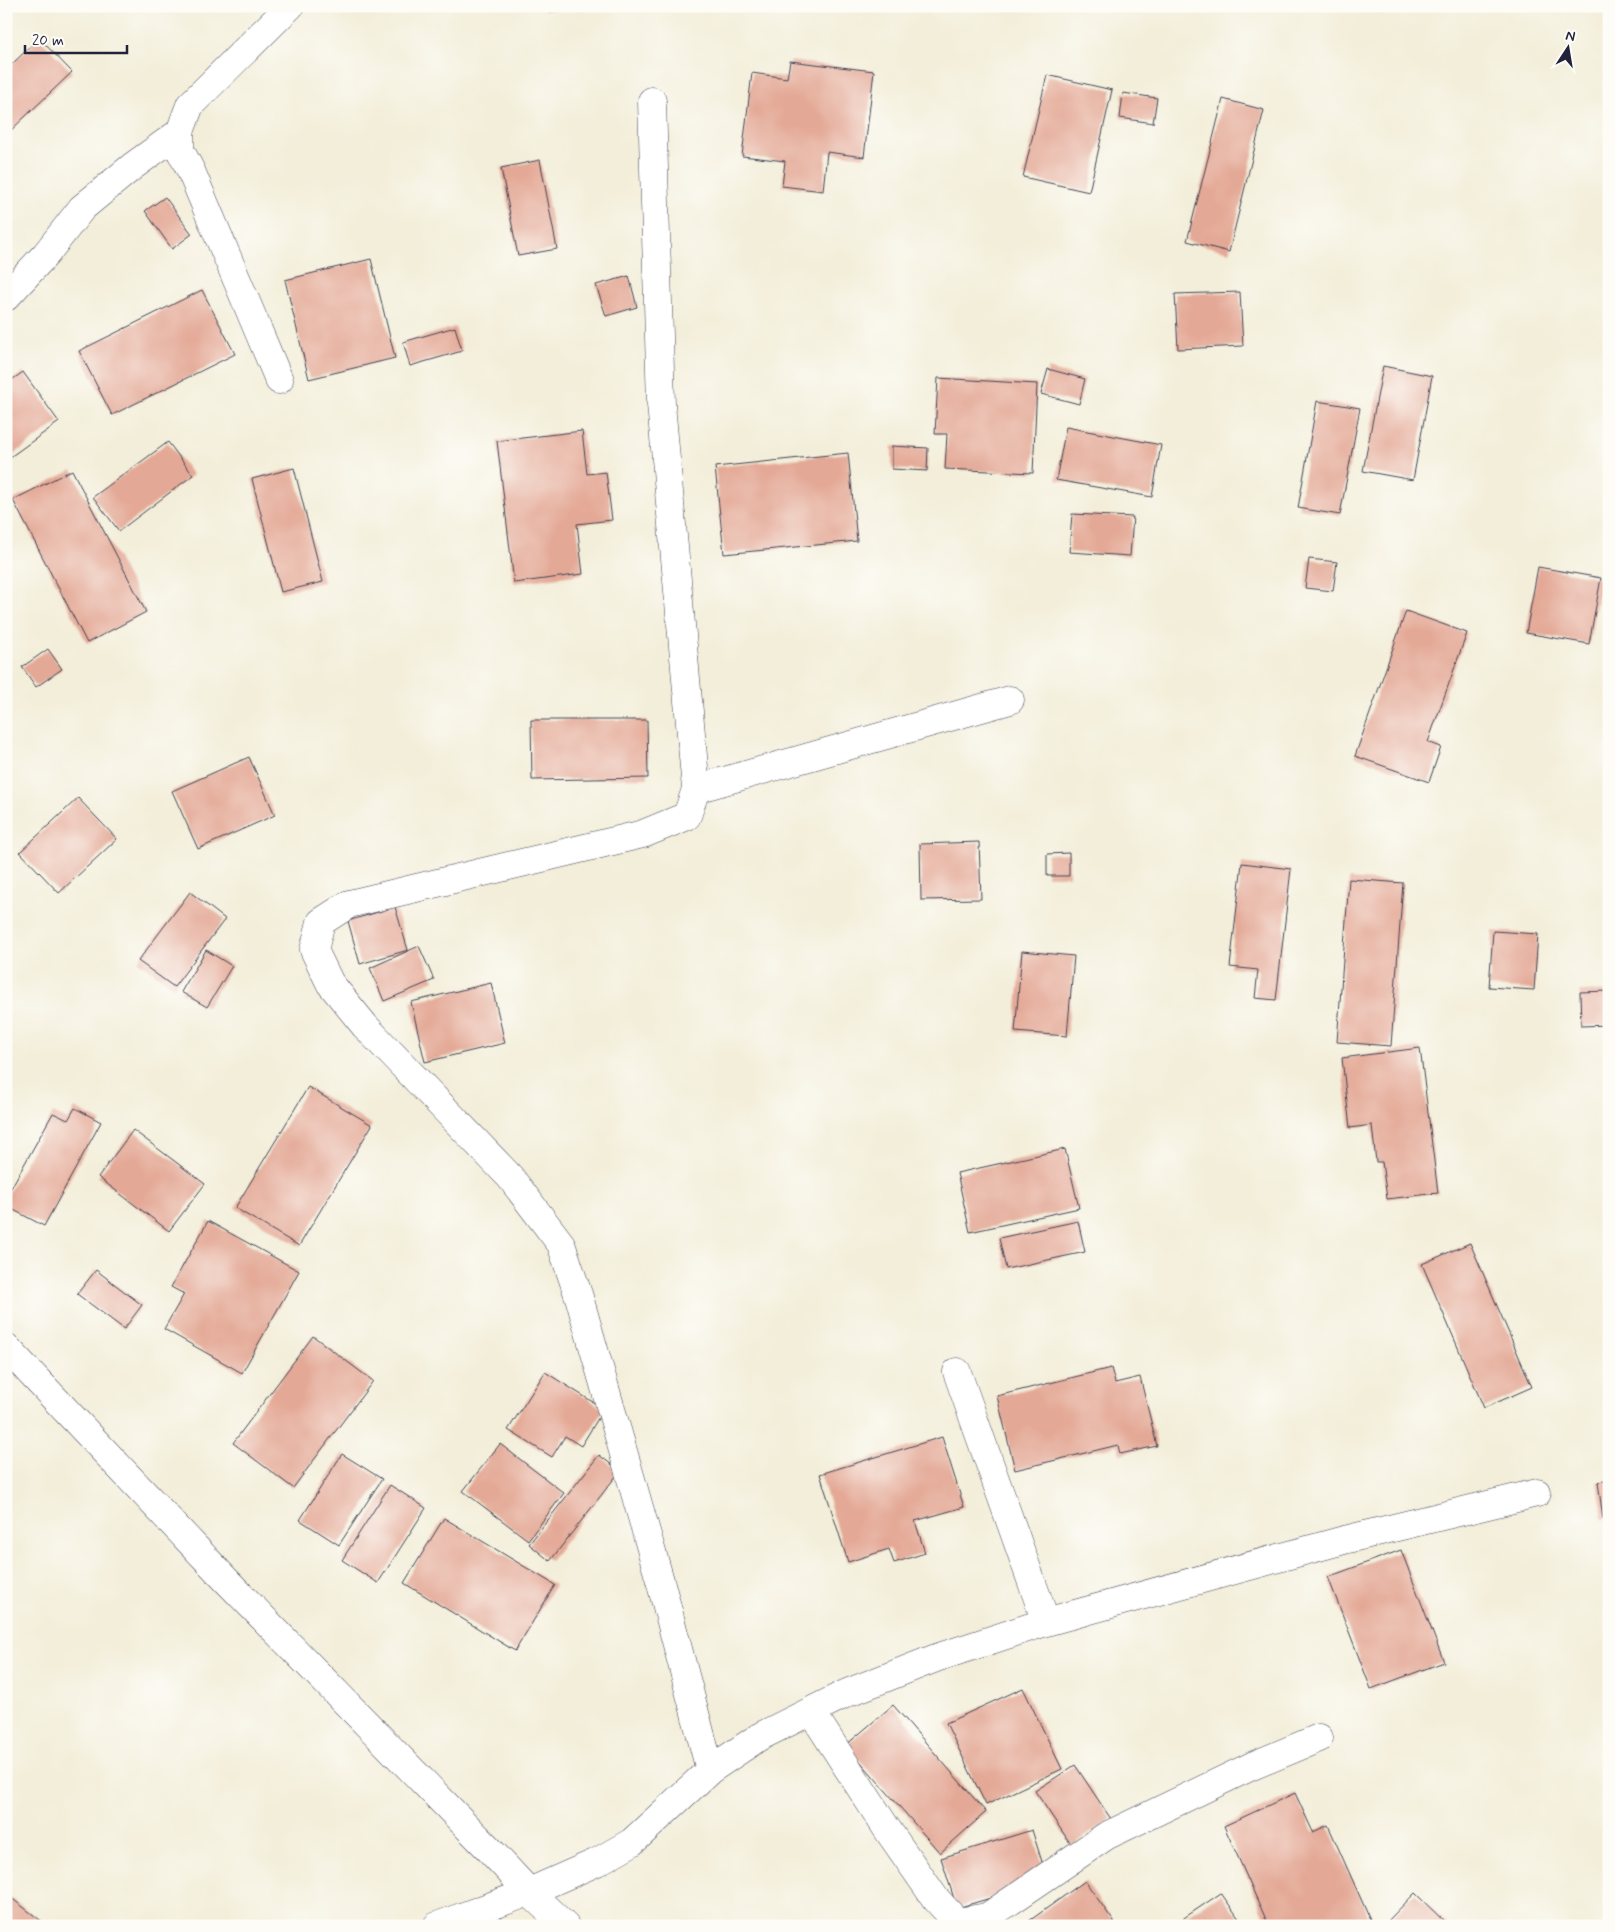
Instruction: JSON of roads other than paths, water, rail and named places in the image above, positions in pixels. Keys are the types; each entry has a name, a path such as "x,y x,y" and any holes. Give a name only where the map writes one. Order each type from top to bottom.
{"street":[{"path":"279,380 191,171 180,150 180,132 190,105 290,6"},
{"path":"652,101 661,404 696,789 687,816 643,834 349,904 321,922 314,950 330,983 364,1026 510,1177 561,1244 579,1297 662,1584 710,1770"},
{"path":"6,297 46,254 82,208 133,166 180,132"},
{"path":"696,789 1010,700"},
{"path":"6,1346 227,1581 528,1892 564,1926"},
{"path":"957,1372 1046,1622"},
{"path":"437,1926 528,1892 597,1862 632,1842 710,1770 759,1738 847,1693 936,1658 1046,1622 1344,1540 1537,1493"},
{"path":"811,1711 887,1829 935,1898 956,1922 987,1917 1106,1836 1252,1766 1319,1738"}]}
